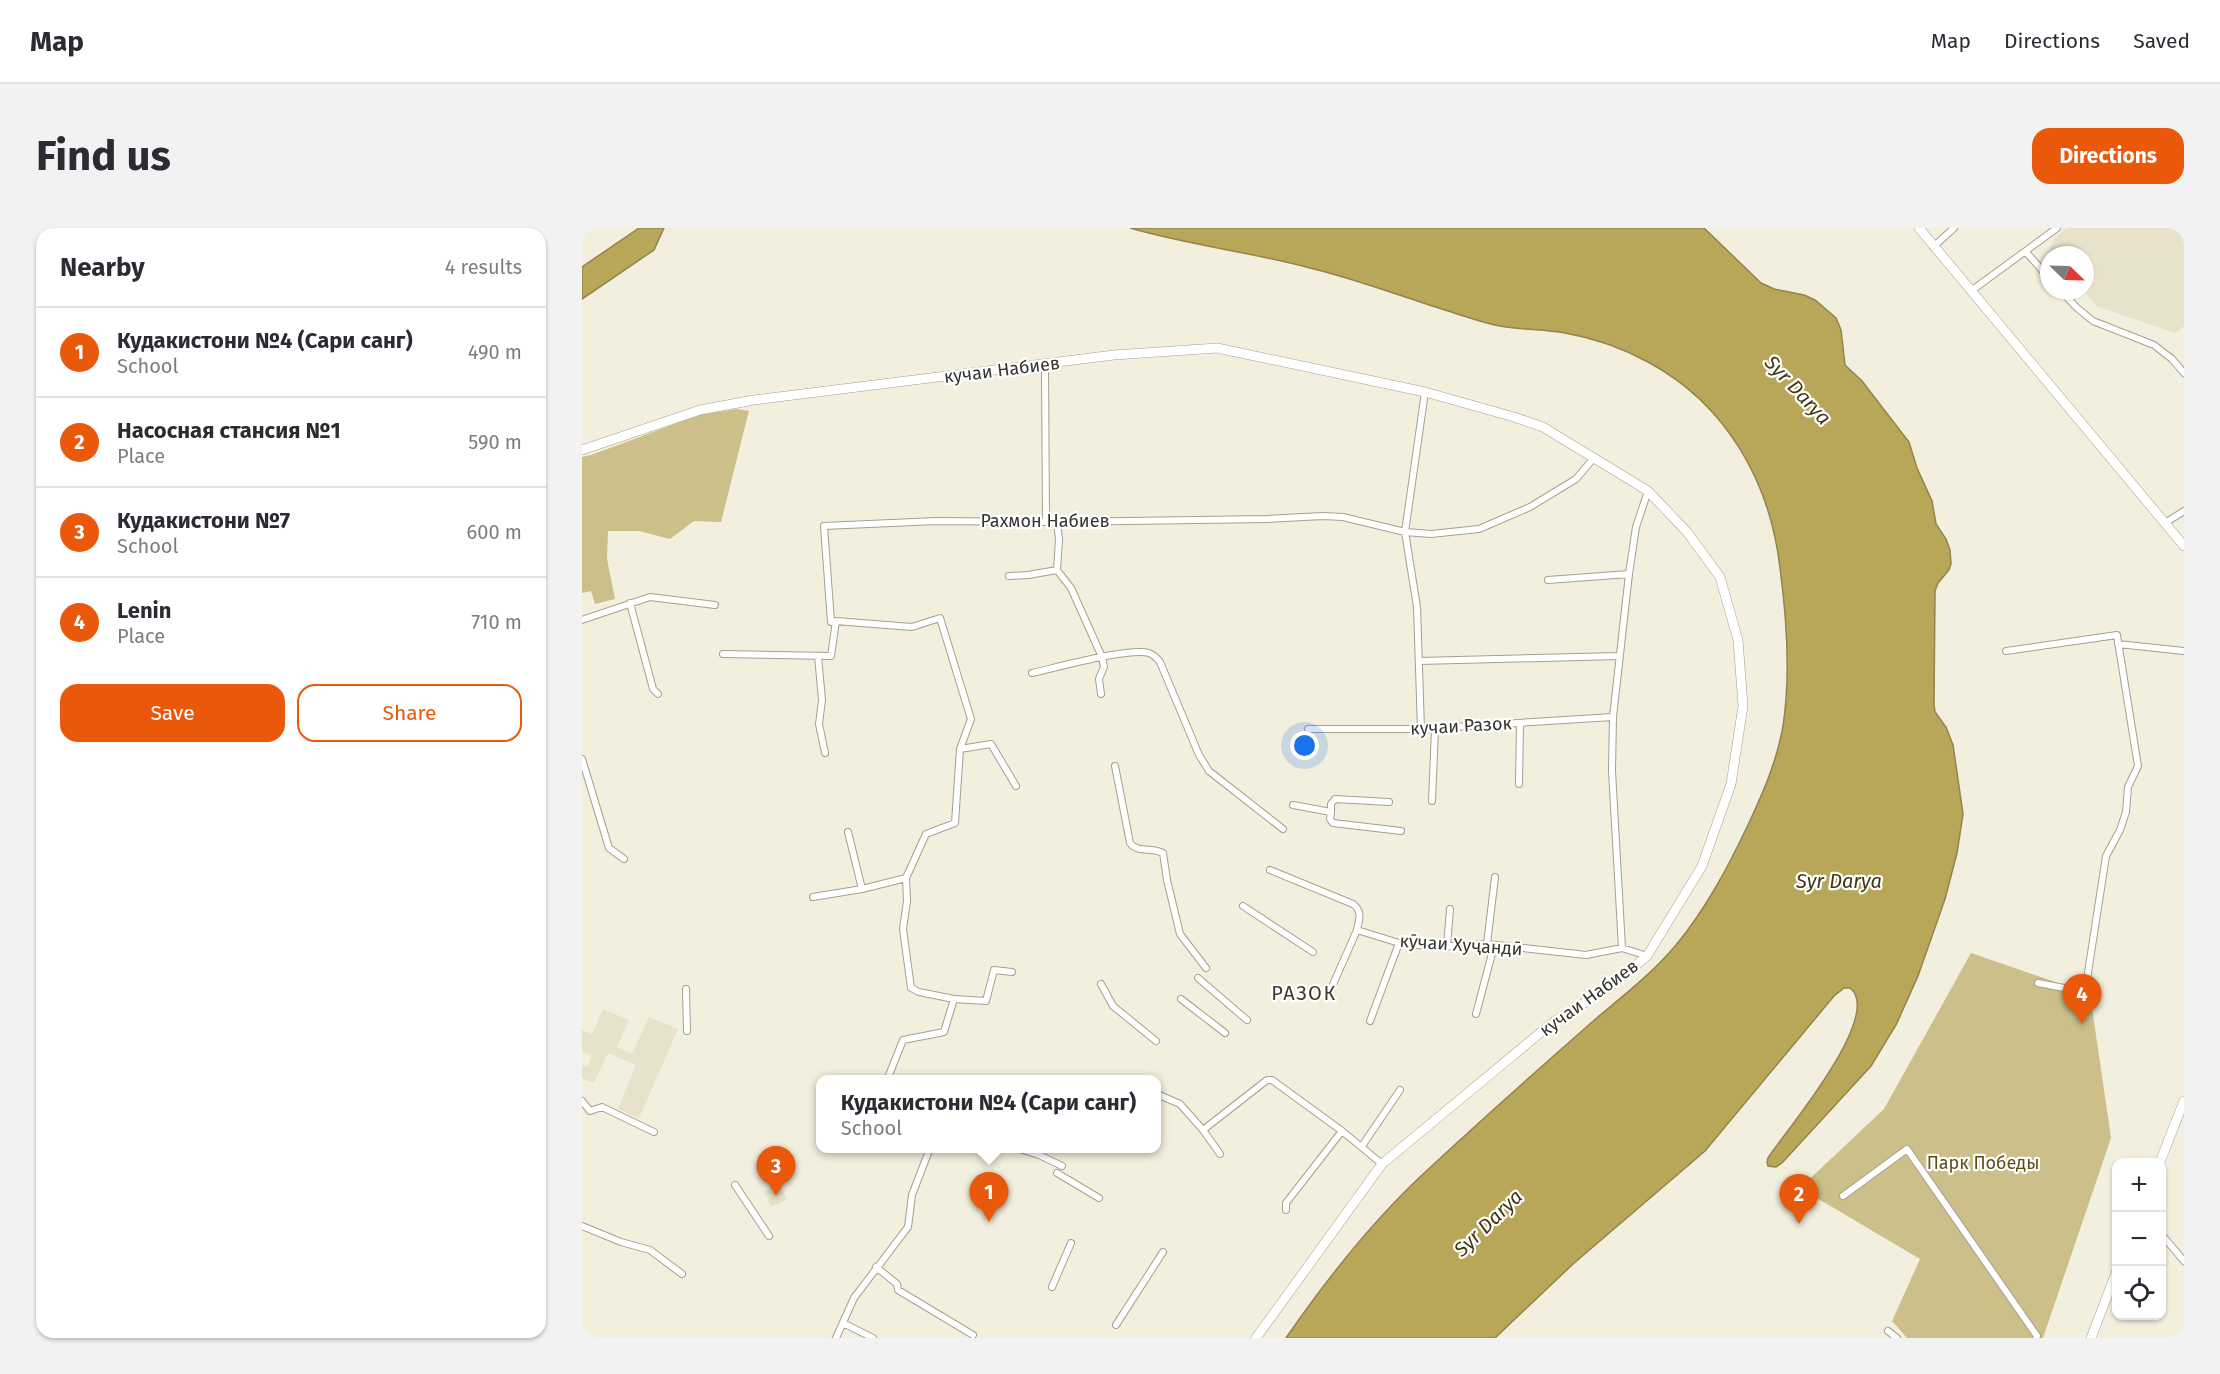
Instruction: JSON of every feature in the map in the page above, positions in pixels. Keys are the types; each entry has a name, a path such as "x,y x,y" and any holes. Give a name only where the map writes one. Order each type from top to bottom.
{"main road":[{"path":"1919,228 2184,546"},
{"name":"кучаи Набиев","path":"582,450 700,410 754,400 1114,355 1217,348 1425,392 1543,427 1648,490 1687,532 1720,577 1738,640 1743,706 1731,784 1702,866 1647,956 1611,986 1552,1023 1382,1164 1256,1338"},
{"path":"2162,1158 2184,1101"},
{"path":"2091,1338 2112,1283"}],"street":[{"path":"1934,247 1954,228"},
{"path":"1971,291 2057,228"},
{"path":"2026,252 2040,268"},
{"path":"2069,300 2093,321 2154,345 2172,359 2184,373"},
{"path":"1046,364 1046,522"},
{"path":"1421,729 1417,607 1405,532 1425,392"},
{"path":"1405,532 1431,534 1479,530 1530,507 1576,479 1593,459"},
{"name":"кучаи Набиев","path":"1622,948 1612,771 1613,717 1636,527 1648,490"},
{"path":"2165,523 2184,511"},
{"name":"Рахмон Набиев","path":"837,621 831,622 824,526 936,521 1057,522 1343,517 1405,532"},
{"path":"1057,522 1059,539 1056,570 1071,588 1102,657 1104,667 1099,680 1101,694"},
{"path":"1009,576 1056,570"},
{"path":"1548,580 1629,573"},
{"path":"582,620 650,597 715,605"},
{"path":"630,603 653,689 658,694"},
{"path":"723,654 831,656 837,621 912,627 940,618 971,719 960,749 955,823 926,834 906,878 907,901 903,929 911,988 919,992 954,999 986,1001 994,970 1012,972"},
{"path":"2006,651 2117,635 2138,766 2128,787 2126,812 2120,830 2106,856 2085,992 2038,983"},
{"path":"2118,644 2184,651"},
{"path":"1032,673 1102,657 1139,652 1149,653 1160,662 1199,755 1209,771 1283,830"},
{"path":"818,656 822,700 819,724 825,753"},
{"path":"1419,661 1619,656"},
{"name":"кучаи Разок","path":"1308,729 1435,729 1613,717"},
{"path":"1519,784 1520,723"},
{"path":"1432,801 1435,729"},
{"path":"960,749 991,744 1016,786"},
{"path":"582,759 609,848 624,859"},
{"path":"1115,766 1130,843 1135,848 1159,850 1163,853 1180,934 1206,968"},
{"path":"1389,802 1335,799 1331,804 1330,819 1333,823 1401,831"},
{"path":"1293,805 1331,812"},
{"path":"848,832 862,889"},
{"path":"1270,870 1358,908 1360,914 1357,930 1331,989"},
{"path":"1476,1014 1490,945 1495,877"},
{"path":"813,897 862,889 906,878"},
{"path":"1243,906 1313,952"},
{"path":"1447,946 1450,909"},
{"name":"кӯчаи Хуҷандӣ","path":"1357,930 1400,943 1447,946 1490,945 1586,955 1622,948 1647,956"},
{"path":"1370,1020 1400,943"},
{"path":"1198,978 1247,1020"},
{"path":"1101,984 1113,1006 1156,1041"},
{"path":"686,989 687,1031"},
{"path":"889,1075 903,1041 944,1032 954,999"},
{"path":"1181,999 1225,1033"},
{"path":"1203,1130 1267,1080 1272,1080 1362,1146 1382,1164"},
{"path":"1362,1146 1400,1090"},
{"path":"1161,1096 1180,1104 1220,1154"},
{"path":"582,1102 590,1111 602,1107 654,1132"},
{"path":"1286,1210 1286,1203 1342,1131"},
{"path":"1843,1196 1907,1149 2037,1336 2036,1338"},
{"path":"836,1338 854,1298 908,1227 912,1195 928,1153"},
{"path":"1032,1153 1062,1166"},
{"path":"1057,1173 1099,1198"},
{"path":"735,1185 768,1236"},
{"path":"582,1226 621,1242 650,1250 682,1274"},
{"path":"2166,1240 2184,1261"},
{"path":"1052,1287 1071,1243"},
{"path":"1116,1325 1163,1252"},
{"path":"876,1267 897,1284 898,1290 973,1335"},
{"path":"843,1323 873,1338"},
{"path":"1888,1331 1897,1338"}],"shaded area":[{"path":"2067,228 2184,228 2184,326 2175,333 2096,306 2091,300 2094,300 2094,246 2051,246 2055,237"},
{"path":"603,1009 629,1020 617,1047 632,1054 649,1017 678,1029 639,1118 618,1109 636,1065 608,1053 594,1083 582,1078 582,1065 587,1067 592,1056 582,1051 582,1030 592,1034"},
{"path":"780,1184 787,1200 771,1207 764,1191"}],"green space":[{"path":"737,409 749,411 721,522 694,521 670,539 639,531 608,531 607,559 615,599 595,604 591,591 582,593 582,457 699,415"},
{"name":"Парк Победы","path":"1971,953 2090,994 2111,1138 2043,1338 1907,1338 1892,1321 1920,1259 1800,1188 1884,1109"}],"water":[{"path":"639,228 664,228 654,250 582,299 582,267"},
{"name":"Syr Darya","path":"1130,228 1704,228 1761,283 1774,289 1804,295 1815,300 1836,318 1841,330 1845,365 1862,381 1909,442 1917,468 1932,501 1936,524 1950,550 1949,570 1938,583 1935,591 1934,704 1935,712 1946,727 1953,745 1963,814 1957,853 1945,899 1918,976 1896,1025 1871,1066 1782,1163 1776,1167 1768,1166 1768,1158 1828,1074 1844,1047 1854,1022 1857,1002 1850,988 1844,988 1834,996 1705,1151 1573,1264 1495,1338 1286,1338 1366,1233 1402,1194 1656,966 1687,931 1716,887 1764,789 1783,726 1787,687 1785,607 1775,536 1766,505 1740,448 1721,423 1676,379 1628,352 1576,335 1512,328 1489,323 1327,272"}],"place":[{"name":"Lenin","path":"2082,1024"},
{"name":"Кудакистони №7","path":"776,1196"},
{"name":"Кудакистони №4 (Сари санг)","path":"989,1222"},
{"name":"Насосная стансия №1","path":"1799,1224"}],"district":[{"name":"РАЗОК","path":"1304,993"}]}
